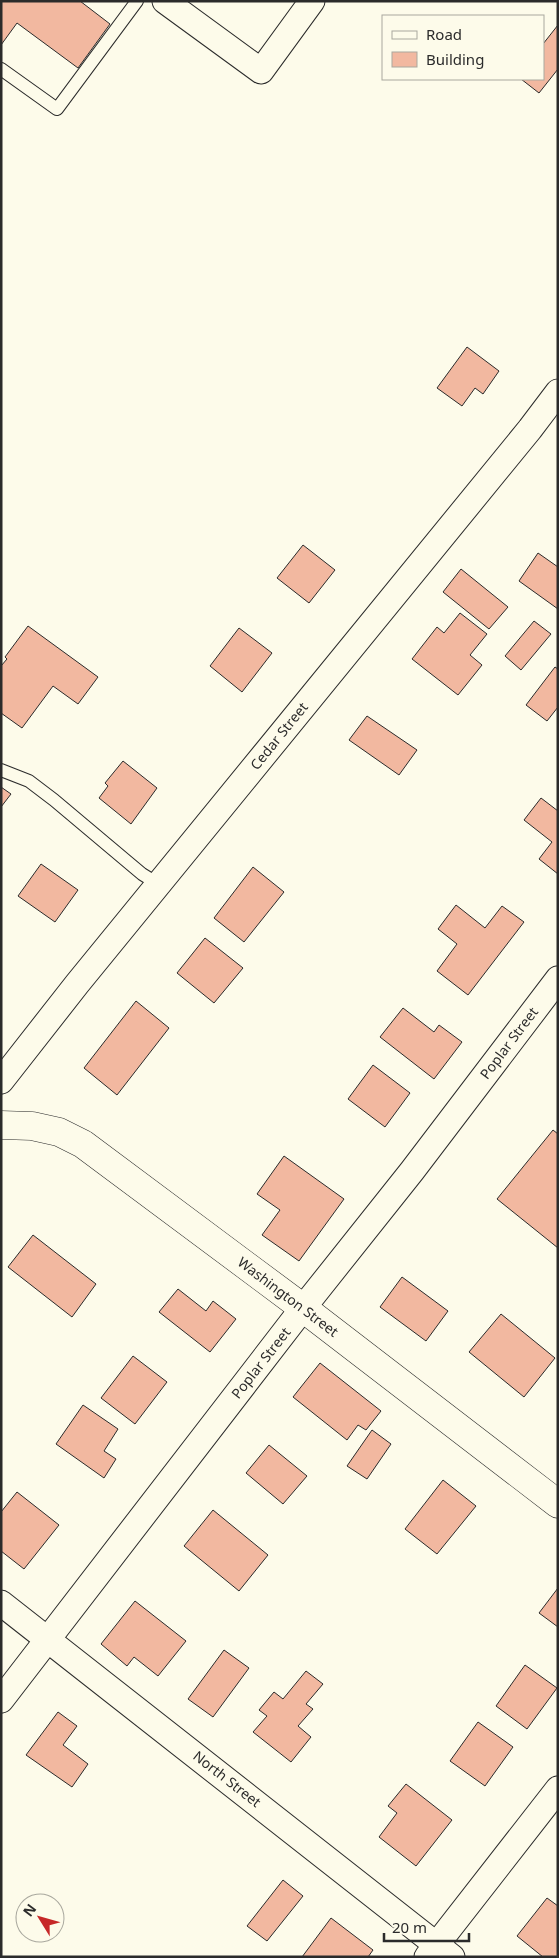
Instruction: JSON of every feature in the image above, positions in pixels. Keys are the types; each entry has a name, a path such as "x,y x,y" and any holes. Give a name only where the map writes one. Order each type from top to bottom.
{"street":[{"path":"165,1 261,71 312,1"},
{"name":"Cedar Street","path":"1,1081 77,984 530,429 558,392"},
{"name":"Poplar Street","path":"1,1700 303,1308 412,1171 558,979"},
{"name":"Washington Street","path":"1,1125 32,1126 59,1132 84,1144 303,1308 558,1504"},
{"name":"North Street","path":"1,1603 438,1952"},
{"path":"438,1952 558,1789"}],"lane":[{"path":"1,69 57,109 137,1"},
{"path":"1,770 29,781 142,874 158,884"}],"building":[{"path":"1,1 80,1 110,24 78,68 17,23 1,45"},
{"path":"558,25 558,69 539,93 522,80 544,80 544,43"},
{"path":"467,347 499,371 483,394 475,388 462,406 437,388"},
{"path":"303,545 335,570 309,603 277,578"},
{"path":"538,553 558,567 558,609 519,581"},
{"path":"461,569 508,607 489,629 443,592"},
{"path":"460,613 487,634 470,655 482,665 458,695 412,659 437,627 444,633"},
{"path":"534,621 551,634 521,670 505,656"},
{"path":"28,626 98,677 78,704 53,686 22,728 1,713 1,666 7,659 5,657"},
{"path":"239,628 272,653 242,692 210,666"},
{"path":"555,667 558,669 558,707 547,721 526,705"},
{"path":"367,716 417,750 399,775 349,740"},
{"path":"123,761 157,788 131,824 99,798 108,786 105,783"},
{"path":"1,787 11,794 1,807"},
{"path":"541,798 558,811 558,874 539,859 552,842 524,820"},
{"path":"41,864 78,890 55,922 18,896"},
{"path":"253,867 284,892 244,942 214,918"},
{"path":"456,905 485,928 502,906 524,922 468,995 437,971 457,944 438,929"},
{"path":"205,938 243,968 214,1003 177,973"},
{"path":"136,1001 169,1028 117,1095 84,1068"},
{"path":"403,1008 434,1032 439,1025 462,1042 434,1079 380,1037"},
{"path":"373,1065 410,1093 385,1127 348,1099"},
{"path":"553,1130 558,1134 558,1248 497,1199"},
{"path":"284,1156 344,1199 299,1261 262,1235 280,1210 257,1194"},
{"path":"33,1235 96,1284 72,1317 8,1267"},
{"path":"402,1277 448,1311 426,1341 380,1307"},
{"path":"178,1289 206,1311 213,1301 236,1319 210,1352 159,1312"},
{"path":"501,1314 555,1358 524,1397 469,1352"},
{"path":"133,1356 167,1382 135,1424 101,1398"},
{"path":"320,1363 381,1411 366,1430 358,1425 347,1440 293,1397"},
{"path":"83,1405 118,1429 104,1451 116,1459 104,1478 56,1444"},
{"path":"372,1430 391,1444 367,1479 347,1466"},
{"path":"269,1445 307,1476 283,1504 246,1473"},
{"path":"443,1480 476,1506 437,1554 405,1529"},
{"path":"17,1492 59,1525 24,1569 1,1551 1,1512"},
{"path":"213,1510 268,1555 239,1591 184,1546"},
{"path":"558,1588 558,1627 539,1613"},
{"path":"135,1601 186,1641 158,1676 134,1657 127,1666 101,1644"},
{"path":"224,1650 249,1668 213,1717 188,1699"},
{"path":"525,1665 557,1688 527,1729 496,1706"},
{"path":"306,1671 323,1684 306,1704 313,1709 298,1726 311,1737 291,1762 253,1732 267,1716 259,1710 274,1692 283,1699"},
{"path":"58,1712 77,1726 63,1745 88,1764 72,1787 26,1755"},
{"path":"478,1722 513,1747 485,1786 450,1761"},
{"path":"406,1784 452,1820 416,1866 379,1837 397,1813 388,1806"},
{"path":"283,1880 303,1896 267,1941 247,1926"},
{"path":"547,1898 558,1906 558,1957 543,1957 517,1936"},
{"path":"331,1918 373,1950 368,1957 302,1957"}]}
